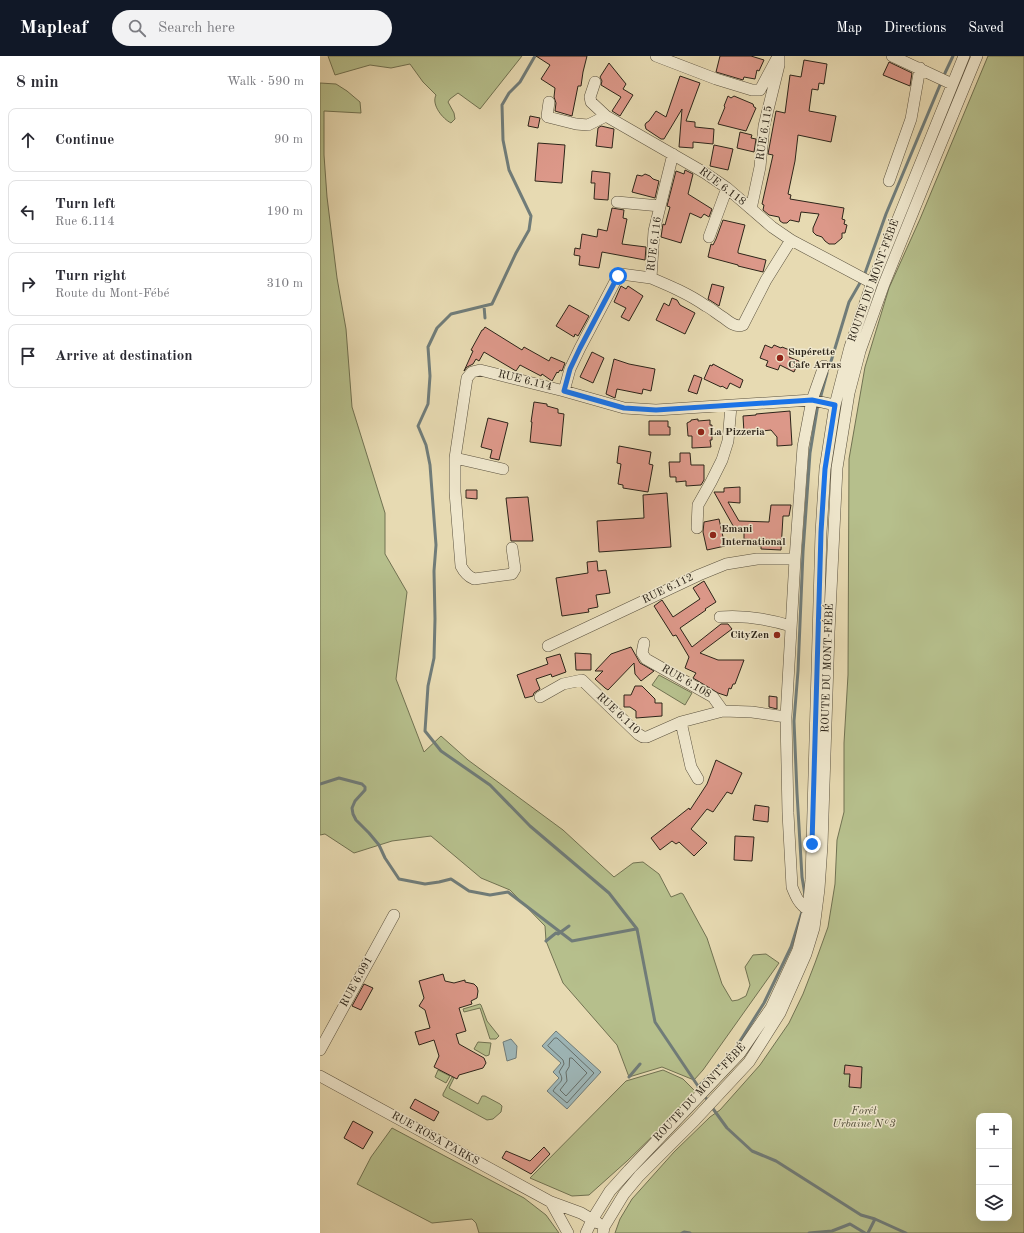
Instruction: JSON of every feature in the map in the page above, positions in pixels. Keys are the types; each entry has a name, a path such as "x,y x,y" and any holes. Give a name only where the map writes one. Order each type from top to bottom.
{"street":[{"path":"656,56 716,79 752,90 760,90 778,56"},
{"name":"RUE 6.115","path":"751,210 760,167 764,126 779,65 778,56"},
{"path":"892,56 952,84"},
{"name":"ROUTE DU MONT-FÉBÉ","path":"586,1233 592,1220 610,1191 740,1053 771,1008 798,950 808,910 812,844 821,532 825,469 835,405 850,347 872,283 964,56"},
{"name":"ROUTE DU MONT-FÉBÉ","path":"603,1230 624,1194 639,1176 695,1120 749,1062 780,1013 806,954 814,928 819,889 837,468 849,393 860,351 884,284 977,56"},
{"path":"889,181 911,119 920,68"},
{"name":"RUE 6.118","path":"595,82 590,97 591,102 606,116 705,173 727,188 751,210 791,240 872,283"},
{"path":"549,102 548,117 576,124 588,125 606,116"},
{"name":"RUE 6.116","path":"673,154 654,231 651,278 689,296 735,325 740,326 743,325 766,280 791,240"},
{"path":"709,237 727,188"},
{"path":"617,202 660,206"},
{"path":"564,391 570,369 618,276 621,274 651,278"},
{"path":"808,910 801,905 792,887 788,813 786,717 803,447 812,400 824,366"},
{"name":"RUE 6.114","path":"512,548 515,569 512,574 474,578 469,577 461,566 455,492 455,458 467,378 472,372 480,370 624,408 656,410 812,400 835,405"},
{"path":"697,528 698,505 722,460 728,441 731,406"},
{"path":"455,458 504,469"},
{"name":"RUE 6.112","path":"548,646 698,574 726,564 757,559 795,559"},
{"path":"720,617 750,617 774,620 792,626"},
{"name":"RUE 6.108","path":"644,643 642,653 646,659 713,697 723,711"},
{"name":"RUE 6.110","path":"540,697 563,684 582,680 638,734 643,737 647,737 681,722 723,711"},
{"path":"723,711 752,712 786,717"},
{"path":"681,722 691,767 698,779"},
{"name":"RUE 6.091","path":"320,1050 394,915"},
{"name":"RUE ROSA PARKS","path":"320,1076 551,1202 578,1211 592,1220 603,1230"},
{"path":"551,1202 568,1233"}],"green space":[{"path":"328,56 522,56 480,109 458,93 450,99 448,102 454,113 455,119 451,123 441,115 436,107 436,95 423,82 410,64 391,68 370,65 335,75"},
{"name":"Forêt Urbaine N°3","path":"988,56 1024,56 1024,1233 615,1233 620,1219 632,1199 674,1152 710,1117 720,1110 760,1065 789,1023 803,994 828,927 835,884 837,840 844,812 844,743 848,675 849,459 865,367 889,288 920,219"},
{"path":"320,83 336,84 360,102 361,113 324,111 324,155 327,197 337,278 346,329 352,407 385,513 385,554 407,592 396,679 424,752 441,736 468,760 563,830 614,877 633,863 643,862 659,874 671,897 681,893 683,894 707,938 722,984 732,1001 746,996 750,985 745,967 753,955 766,954 779,963 703,1070 694,1080 662,1067 629,1077 617,1045 563,983 546,941 545,926 510,890 481,878 431,836 392,841 354,853 325,834 320,835"},
{"path":"659,675 692,693 685,705 652,685"},
{"path":"480,1004 487,1021 499,1036 496,1039 490,1039 480,1008 464,1012 463,1009"},
{"path":"478,1042 491,1043 489,1055 486,1056 474,1049"},
{"path":"438,1070 450,1076 446,1083 435,1077"},
{"path":"663,1070 683,1079 697,1093 627,1161 589,1195 572,1196 530,1178 626,1081"},
{"path":"452,1077 454,1078 449,1088 478,1104 482,1096 485,1096 502,1106 501,1112 493,1119 487,1120 443,1096"},
{"path":"392,1128 524,1198 546,1215 559,1233 479,1233 476,1223 472,1219 432,1223 357,1184 371,1157"}],"water":[{"path":"556,1031 601,1072 567,1109 547,1091 559,1078 553,1072 561,1063 542,1046"},
{"path":"511,1039 517,1046 516,1058 507,1061 503,1042"}],"building":[{"path":"536,56 587,56 581,86 578,86 572,116 555,111 555,88 541,79 550,65"},
{"path":"720,56 751,56 764,60 759,71 757,70 755,79 744,77 743,80 716,72"},
{"path":"804,60 827,64 824,84 819,83 818,90 812,89 809,111 836,116 831,142 798,135 795,161 788,194 791,195 790,199 844,208 842,219 845,220 844,224 847,225 845,233 842,233 842,238 835,244 829,244 822,237 813,232 813,228 819,214 801,212 799,222 790,220 787,223 783,223 780,221 779,217 769,215 763,210 764,205 762,204 773,155 768,154 776,111 785,113 790,75 801,77"},
{"path":"889,62 912,73 910,86 883,75"},
{"path":"609,63 626,84 623,89 633,95 620,116 612,111 621,97 601,85 602,81 600,77"},
{"path":"680,76 700,83 686,121 695,122 695,127 714,129 713,144 693,142 693,148 679,147 682,109 664,139 661,139 646,129 646,123 656,111 666,117"},
{"path":"728,96 731,98 734,96 753,104 756,108 746,131 718,124"},
{"path":"530,116 540,118 538,128 528,126"},
{"path":"601,126 614,129 612,148 596,146 598,128"},
{"path":"740,132 752,135 751,138 756,139 754,152 737,148"},
{"path":"538,143 565,145 562,183 535,181"},
{"path":"714,145 733,149 728,170 710,166"},
{"path":"685,170 693,174 688,194 712,209 709,217 704,214 701,218 690,213 681,243 661,237 663,224 665,225 670,207 667,206 676,171 684,174"},
{"path":"592,171 610,173 608,200 594,199 595,183 591,183"},
{"path":"645,174 659,181 655,198 632,192 637,175 642,176"},
{"path":"612,208 624,210 623,218 627,219 622,244 646,247 645,260 602,252 599,268 579,265 580,256 574,255 575,248 580,249 582,234 597,237 598,229 607,231"},
{"path":"723,220 745,225 738,253 766,260 763,272 708,257 711,244 713,245 716,239"},
{"path":"712,284 724,287 719,306 708,299"},
{"path":"621,286 626,289 628,286 643,296 629,321 621,317 626,308 614,302"},
{"path":"672,298 677,300 680,305 695,313 685,334 656,320 664,303 669,306"},
{"path":"569,305 589,316 578,336 575,334 574,337 556,326"},
{"path":"485,327 522,350 524,347 549,361 551,357 565,363 562,371 560,370 558,373 557,372 552,381 542,374 541,376 520,365 516,371 484,352 479,361 476,359 473,364 467,367 464,371 473,351 471,350"},
{"path":"765,345 772,348 774,345 792,351 789,357 799,361 794,372 780,365 778,370 766,366 768,361 760,358"},
{"path":"592,352 604,358 593,383 580,377"},
{"path":"614,359 629,364 655,369 651,391 643,389 642,394 617,389 615,398 606,394"},
{"path":"713,364 743,380 740,388 730,383 727,389 704,379 710,365 712,366"},
{"path":"694,375 702,378 697,394 688,391"},
{"path":"534,402 547,404 547,406 558,409 558,413 564,414 561,446 530,442"},
{"path":"790,411 792,445 777,446 777,437 771,430 744,433 743,416"},
{"path":"488,418 508,423 499,460 490,458 492,450 481,447"},
{"name":"La Pizzeria","path":"698,419 698,421 710,420 710,425 712,425 712,440 710,440 711,447 692,448 692,436 688,436 687,423 691,420"},
{"path":"649,421 668,421 670,435 649,435"},
{"path":"619,446 651,452 649,464 653,465 648,492 623,488 623,485 618,484 621,464 617,463"},
{"path":"680,453 690,453 691,465 704,465 704,480 701,485 686,486 686,481 676,482 676,477 670,477 669,462 680,462"},
{"path":"740,487 740,503 728,502 739,521 769,522 771,505 791,505 789,516 783,516 781,550 761,549 761,546 755,545 755,540 744,539 744,527 736,531 714,492 724,492 724,488"},
{"path":"466,490 477,490 477,499 466,498"},
{"path":"667,493 671,547 599,552 597,521 644,518 643,495"},
{"path":"528,497 533,541 511,541 506,498"},
{"name":"Emani International","path":"719,519 725,546 707,550 703,532 704,522"},
{"path":"597,561 598,571 606,570 610,593 596,595 598,607 588,609 589,612 562,616 556,578 588,573 587,562"},
{"path":"704,581 716,602 680,628 692,647 721,624 728,624 732,629 700,653 718,660 744,660 735,684 733,684 731,689 729,688 727,696 718,693 693,678 696,673 685,668 689,657 676,635 673,636 654,606 662,600 673,617 700,599 693,588"},
{"path":"631,647 640,663 654,671 641,681 635,674 634,663 608,690 595,679 603,671 595,671 611,654"},
{"path":"575,653 591,654 591,670 576,670"},
{"path":"560,654 566,672 552,677 551,674 536,679 540,689 534,693 533,696 525,698 517,675 548,664 546,658"},
{"path":"635,686 642,686 655,699 655,703 662,703 662,716 636,718 636,711 630,707 624,707 624,695 631,695"},
{"path":"769,696 777,697 777,709 769,707"},
{"path":"716,760 742,773 732,794 727,792 713,812 707,809 691,829 707,843 694,856 679,842 676,844 672,841 660,850 651,838 689,808 690,810 707,784"},
{"path":"755,805 769,807 768,822 753,820"},
{"path":"735,836 754,837 752,861 734,860"},
{"path":"443,974 445,981 454,983 465,980 465,982 474,984 478,991 477,998 471,1001 472,1004 459,1008 466,1031 456,1034 459,1044 484,1058 486,1063 483,1068 459,1075 457,1079 434,1067 439,1056 434,1040 419,1045 415,1032 430,1028 425,1010 419,1006 424,998 419,981"},
{"path":"364,984 373,988 361,1010 352,1006"},
{"path":"845,1065 862,1067 861,1088 849,1087 850,1074 844,1074"},
{"path":"415,1099 439,1112 434,1121 410,1108"},
{"path":"353,1121 373,1132 363,1149 344,1138"},
{"path":"544,1147 550,1154 531,1174 502,1158 506,1151 530,1161"}],"waterway":[{"path":"535,56 520,82 509,93 502,105 503,140 509,170 531,216 529,230 516,253 492,304 451,314 437,328 428,347 430,376 428,404 418,426 426,445 430,465 436,545 434,571 434,658 428,686 425,731 441,751 490,785 530,826 609,893 637,929 655,1022 708,1101"},
{"path":"945,73 953,56"},
{"path":"829,368 849,302 864,276 886,214 940,85"},
{"path":"484,306 485,318"},
{"path":"820,399 827,373"},
{"path":"805,895 802,877 794,721 810,453 818,404"},
{"path":"320,784 339,778 362,784 365,787 365,790 355,801 352,808 353,814 356,820 379,845 385,858 399,879 425,884 451,879 469,891 490,895 508,892 572,941 636,929"},
{"path":"698,1087 735,1049 764,1003 791,947 802,912"},
{"path":"546,941 556,933 558,934 569,926"},
{"path":"629,1077 640,1064"},
{"path":"711,1106 727,1128 752,1151 776,1161 861,1215 875,1219 906,1233"},
{"path":"868,1233 875,1219"},
{"path":"809,1233 832,1231 850,1224 865,1233"},
{"path":"682,1233 690,1233"}],"place":[{"name":"Supérette Cafe Arras","path":"780,358"},
{"name":"La Pizzeria","path":"701,432"},
{"name":"Emani International","path":"713,535"},
{"name":"CityZen","path":"777,635"}],"route":[{"path":"618,276 570,369 564,391 624,408 656,410 812,400 835,405 825,469 821,532 812,844"}]}
